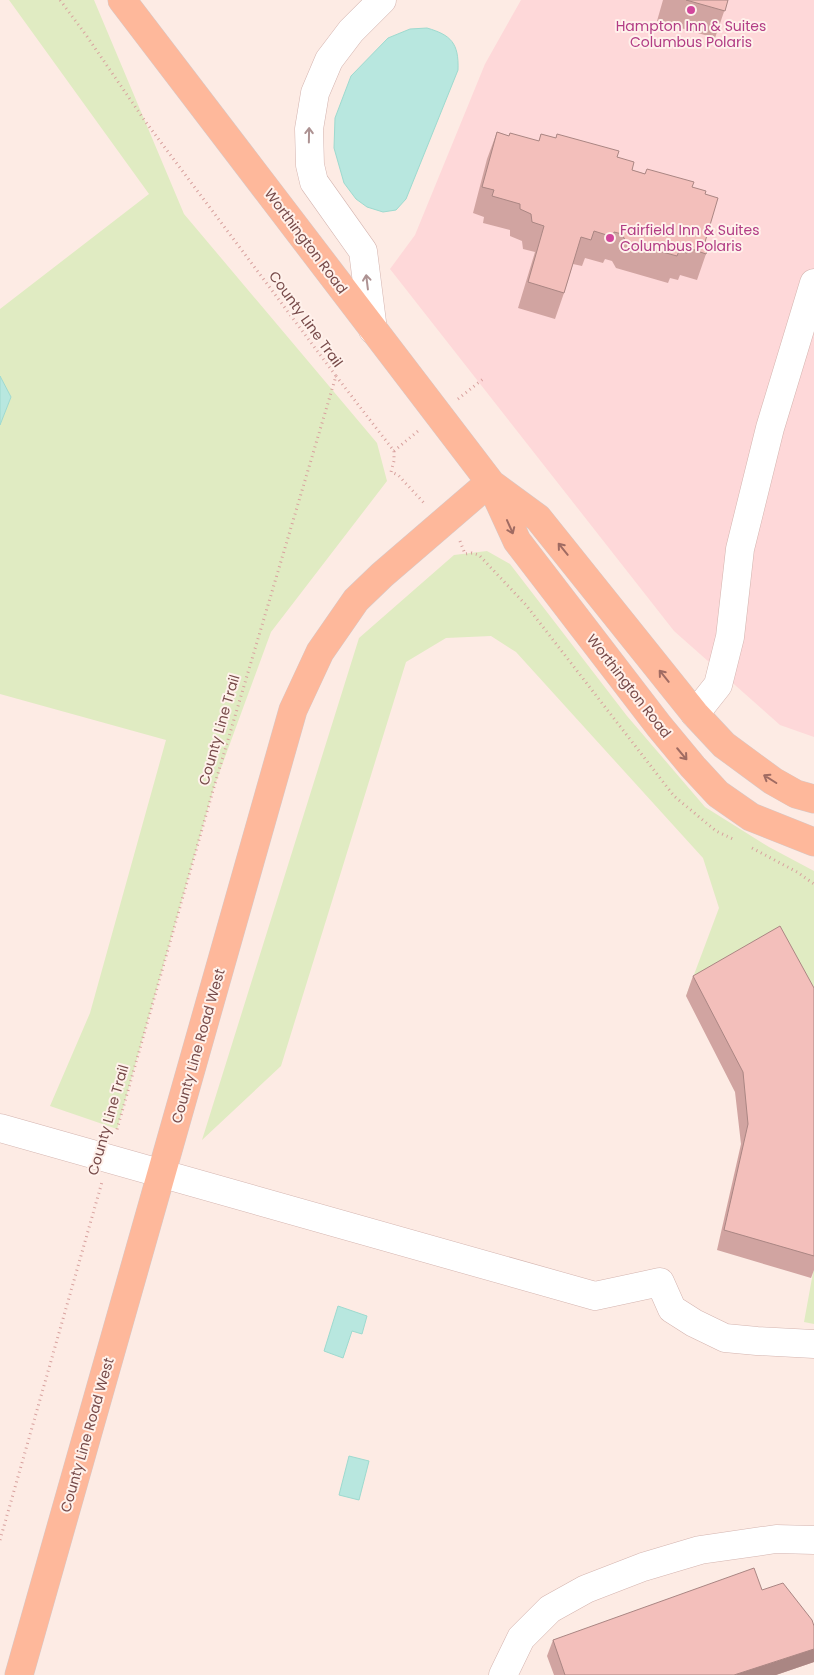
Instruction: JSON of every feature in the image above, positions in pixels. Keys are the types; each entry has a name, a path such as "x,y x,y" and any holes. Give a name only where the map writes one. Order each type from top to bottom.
{"main road":[{"name":"Worthington Road","path":"122,0 490,482 517,541 659,726 718,794 751,817 814,842"},
{"name":"Worthington Road","path":"490,482 538,518 695,714 724,746 749,765 796,794 814,799"},
{"name":"County Line Road West","path":"19,1675 293,710 320,652 356,600 382,575 490,482"}],"street":[{"path":"373,330 363,251 314,182 309,156 309,129 315,93 329,60 350,31 382,0"},
{"path":"695,714 718,685 730,638 740,550 770,428 814,284"},
{"path":"0,1128 595,1296 660,1282 672,1309 694,1323 725,1338 757,1342 814,1344"},
{"path":"503,1675 520,1638 550,1609 586,1589 643,1567 700,1550 776,1539 814,1540"}],"path":[{"name":"County Line Trail","path":"0,1540 214,787 336,376 145,122 60,0"},
{"path":"336,376 394,451 391,472 398,475"}],"shaded area":[{"path":"521,0 814,0 814,737 780,725 674,631 390,269 415,235 485,64"}],"green space":[{"path":"9,0 94,0 184,214 377,443 387,481 271,632 214,787 117,1129 50,1106 90,1013 166,740 0,694 0,425 11,397 0,376 0,309 149,194"},
{"path":"487,551 510,564 627,716 705,807 769,847 814,871 814,1021 773,946 686,996 719,908 703,858 516,652 491,636 446,638 406,662 281,1066 202,1140 359,638 454,555"},
{"path":"814,1267 814,1324 804,1322"}],"water":[{"path":"427,28 448,37 452,42 457,53 458,70 406,199 396,210 383,212 367,207 356,199 344,183 334,148 335,118 351,76 388,38 410,29"},
{"path":"0,376 11,397 0,425"},
{"path":"338,1306 367,1316 362,1334 352,1331 343,1358 324,1351"},
{"path":"349,1456 369,1461 359,1500 339,1495"}],"building":[{"path":"686,0 728,0 725,11"},
{"name":"Fairfield Inn & Suites Columbus Polaris","path":"497,132 509,136 510,133 539,141 541,134 556,138 557,134 619,151 617,157 634,162 632,170 645,174 647,169 694,182 692,187 706,191 705,194 718,198 705,242 709,244 706,254 689,248 687,253 679,251 677,256 626,242 622,234 614,232 613,237 594,231 591,240 581,237 564,293 528,282 544,226 532,222 531,214 520,209 520,204 492,196 494,190 482,187"},
{"path":"780,926 814,988 814,1256 724,1230 748,1124 743,1072 693,976"},
{"path":"754,1568 762,1590 783,1583 812,1620 814,1626 814,1649 734,1675 565,1675 553,1640"}],"place":[{"name":"Hampton Inn & Suites Columbus Polaris","path":"691,10"},
{"name":"Fairfield Inn & Suites Columbus Polaris","path":"610,238"}]}
